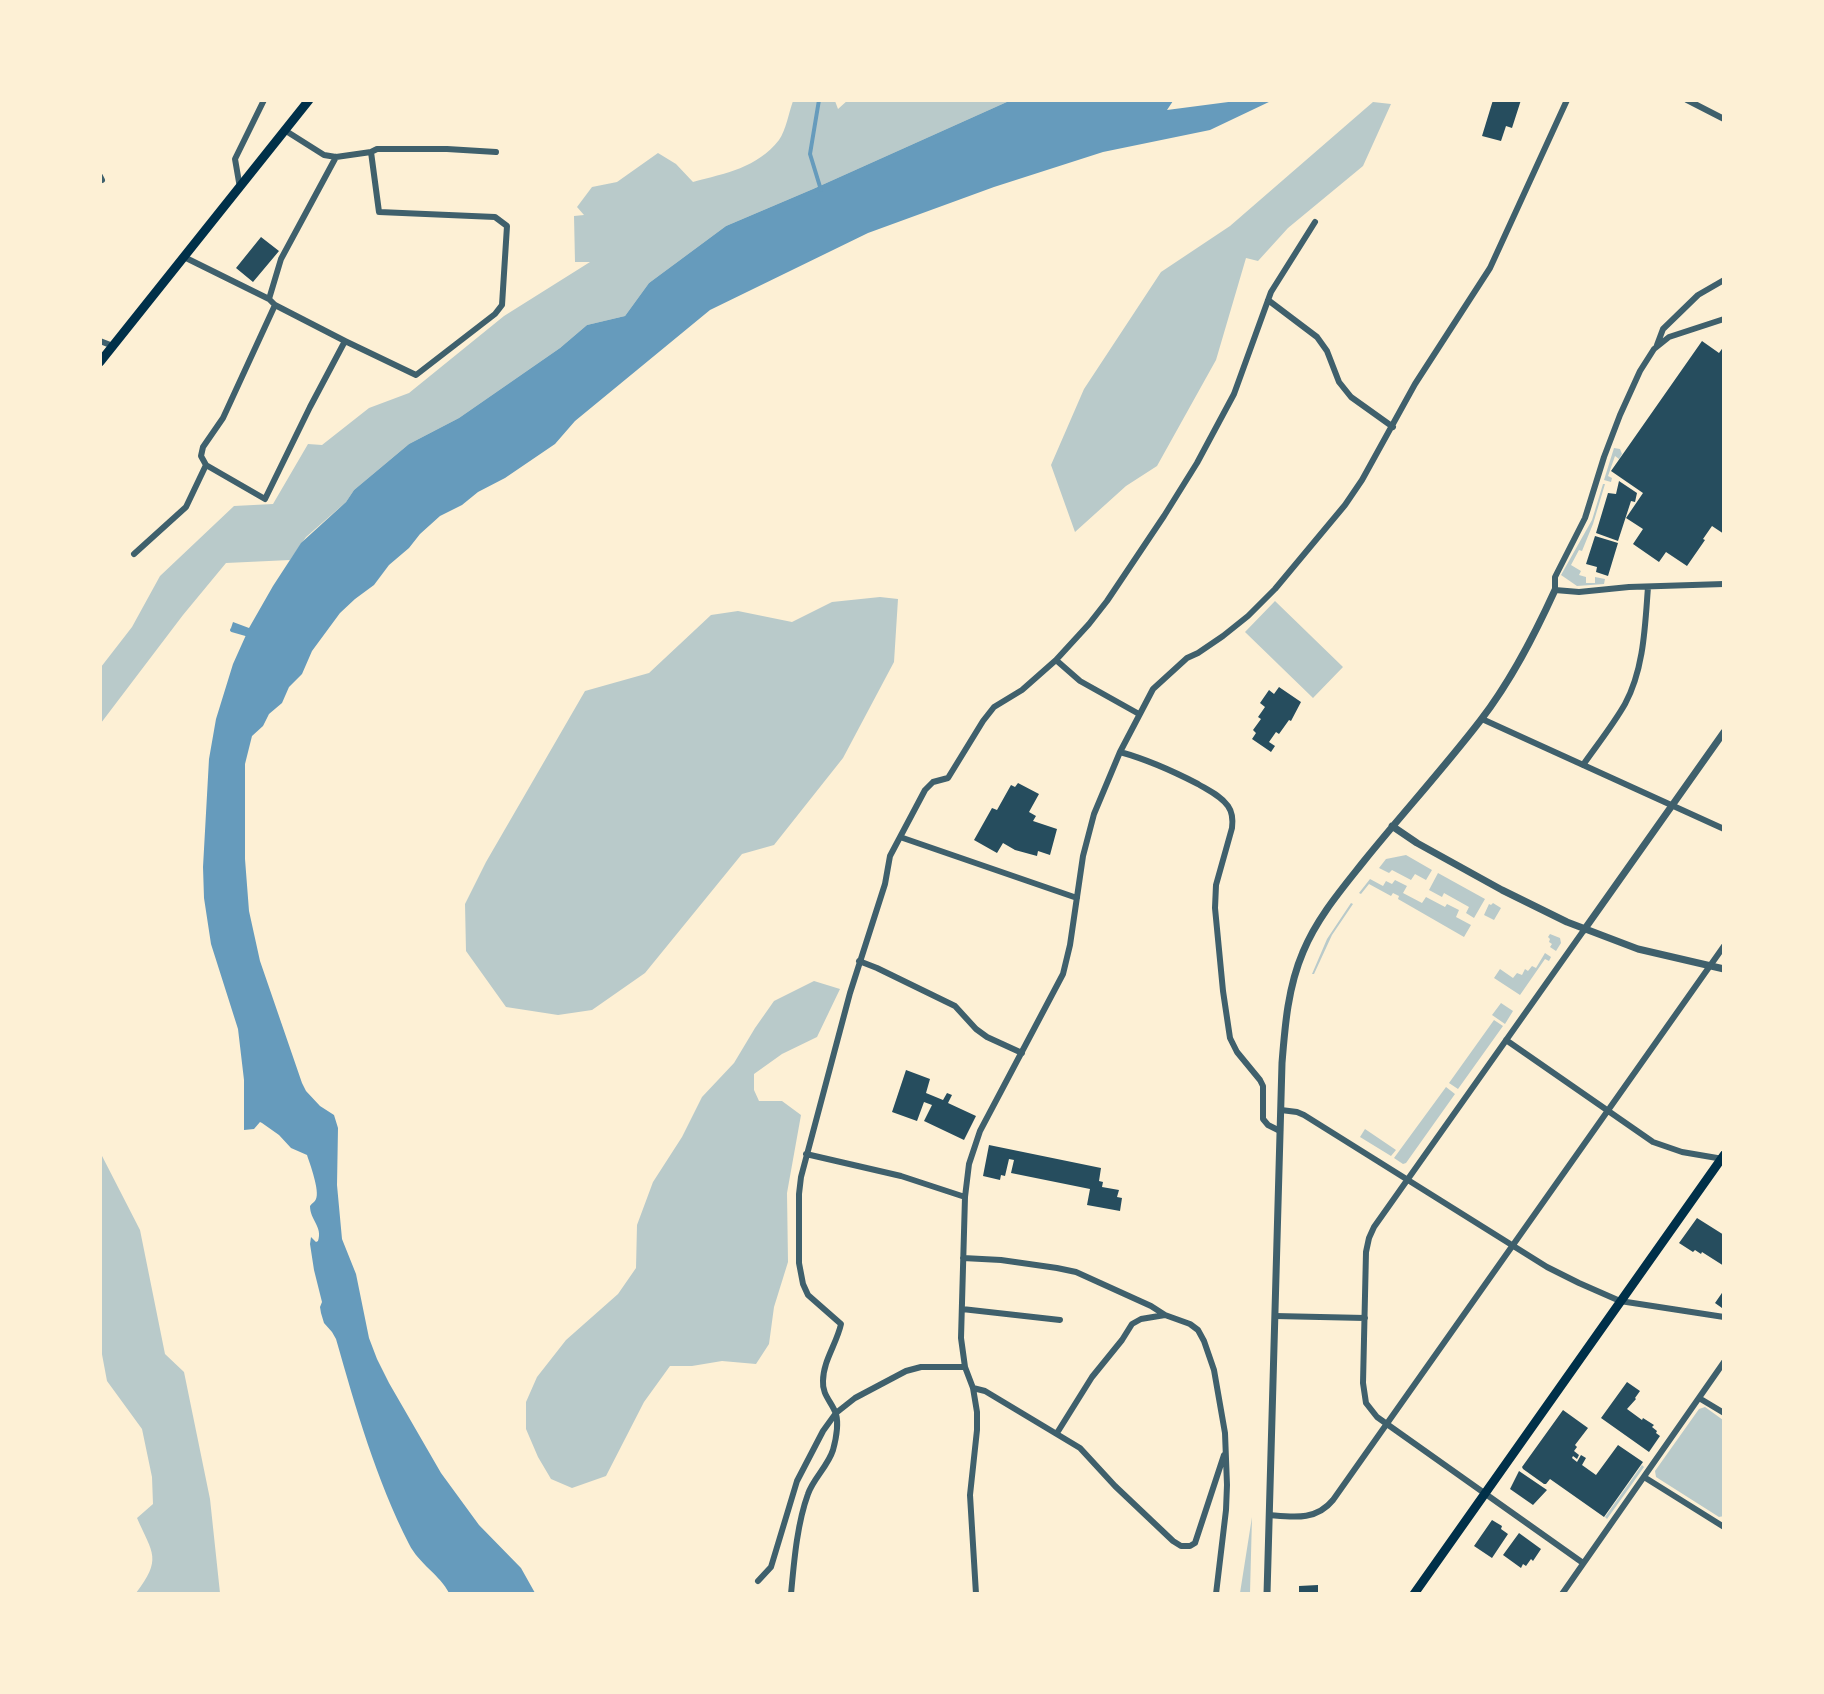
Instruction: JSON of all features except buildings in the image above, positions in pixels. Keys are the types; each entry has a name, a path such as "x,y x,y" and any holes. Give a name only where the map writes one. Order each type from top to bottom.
{"main road":[{"path":"100,362 309,100"},
{"path":"1414,1593 1723,1157"}],"street":[{"path":"240,188 235,159 264,100"},
{"path":"976,1593 970,1495 976,1412 973,1388 965,1367 962,1338 965,1197 969,1164 980,1131 1061,979 1069,954 1087,836 1094,814 1120,752 1153,689 1186,658 1198,653 1248,616 1275,589 1345,505 1362,480 1426,365 1490,268 1567,100"},
{"path":"1687,100 1724,119"},
{"path":"286,131 324,154 336,157 377,149 496,152"},
{"path":"184,256 269,299 274,305 416,375 495,314 502,305 507,226 495,217 379,212 371,152"},
{"path":"269,299 281,259 336,157"},
{"path":"791,1593 804,1506 809,1491 832,1452 837,1426 836,1413 823,1390 823,1379 840,1324 808,1295 801,1274 799,1194 806,1154 859,961 885,884 890,856 925,790 933,782 948,778 994,707 1022,690 1056,660 1107,601 1187,481 1234,394 1268,300 1315,222"},
{"path":"1267,1593 1280,1131 1286,1015 1294,975 1303,951 1325,911 1392,826 1482,719 1515,669 1555,590 1555,577 1585,518 1604,457 1640,371 1657,345 1663,329 1698,295 1724,280"},
{"path":"1268,300 1317,336 1327,351 1340,382 1352,397 1393,427"},
{"path":"274,305 224,418 203,447 201,456 206,465 265,499 345,341"},
{"path":"1657,345 1675,334 1724,319"},
{"path":"100,341 113,346"},
{"path":"134,554 186,507 206,465"},
{"path":"1555,590 1579,592 1724,584"},
{"path":"1583,765 1625,703 1634,683 1644,637 1648,587"},
{"path":"1056,660 1080,681 1140,714"},
{"path":"1482,719 1724,829"},
{"path":"1583,1563 1371,1411 1363,1395 1366,1252 1374,1227 1724,732"},
{"path":"1120,752 1170,769 1219,797 1231,811 1232,828 1216,885 1215,908 1230,1038 1237,1052 1263,1086 1263,1119 1268,1125 1280,1131"},
{"path":"1392,826 1417,843 1502,890 1584,930 1638,949 1724,969"},
{"path":"900,837 1077,898"},
{"path":"1269,1515 1303,1517 1313,1515 1323,1510 1333,1500 1724,946"},
{"path":"859,961 955,1006 976,1029 987,1037 1022,1053"},
{"path":"1506,1040 1645,1138 1660,1146 1682,1152 1723,1157"},
{"path":"1281,1110 1304,1115 1564,1276 1620,1300 1724,1317"},
{"path":"806,1154 901,1176 965,1197"},
{"path":"963,1258 1000,1260 1076,1272 1151,1306 1165,1315 1190,1324 1198,1330 1214,1370 1223,1421 1227,1485 1226,1510 1216,1593"},
{"path":"962,1308 1060,1320"},
{"path":"1057,1433 1092,1377 1132,1324 1141,1319 1165,1315"},
{"path":"1275,1316 1365,1318"},
{"path":"1562,1593 1724,1362"},
{"path":"758,1581 771,1567 797,1480 818,1440 836,1413 855,1398 906,1371 921,1367 965,1367"},
{"path":"973,1388 985,1391 1080,1448 1115,1486 1180,1546 1190,1546 1195,1543 1225,1453"},
{"path":"1700,1398 1724,1413"},
{"path":"1644,1477 1724,1527"}],"shaded area":[{"path":"848,100 1009,101 726,226 649,283 625,316 587,325 560,348 459,418 409,444 354,490 346,502 306,537 290,560 226,563 183,615 101,723 101,667 132,627 160,576 234,506 273,504 308,444 322,445 369,408 409,393 504,316 590,262 575,262 574,216 584,215 577,207 592,187 617,182 658,153 676,164 693,182 729,172 761,157 779,140 793,101 835,101 838,109"},
{"path":"1373,102 1391,104 1363,166 1288,228 1258,261 1246,258 1216,360 1157,466 1126,486 1075,532 1051,465 1084,389 1161,272 1230,226"},
{"path":"1614,448 1620,449 1622,454 1619,459 1615,456 1608,476 1612,478 1611,482 1604,480"},
{"path":"1603,484 1605,484 1593,524 1582,551 1579,550 1571,565 1581,571 1579,575 1586,577 1586,583 1595,583 1595,577 1605,579 1604,584 1577,586 1561,575 1592,520"},
{"path":"880,597 898,599 894,662 843,758 774,845 742,854 645,973 592,1010 558,1015 506,1007 466,951 465,904 486,862 585,691 649,673 711,615 738,611 792,622 832,602"},
{"path":"1275,601 1343,667 1313,698 1245,632"},
{"path":"1406,855 1432,870 1426,880 1415,874 1411,880 1392,870 1389,873 1379,868 1386,859"},
{"path":"1438,873 1485,899 1474,918 1466,913 1469,907 1444,893 1442,897 1429,890"},
{"path":"1370,879 1383,886 1386,881 1392,884 1395,880 1407,886 1403,893 1422,903 1426,897 1445,907 1447,904 1459,910 1456,917 1471,925 1464,937 1398,899 1399,896 1393,893 1391,896 1369,884 1361,894 1359,893"},
{"path":"1351,903 1353,904 1332,935 1312,974 1327,939"},
{"path":"1493,903 1501,908 1494,920 1484,915 1489,904"},
{"path":"1550,934 1560,938 1561,943 1556,951 1550,947 1552,944 1548,937"},
{"path":"1545,953 1551,957 1549,961 1545,959 1520,995 1494,978 1500,969 1513,978 1517,973 1522,975 1525,969 1528,971 1532,966 1536,968"},
{"path":"814,981 840,989 817,1037 782,1054 754,1074 754,1090 759,1101 782,1101 801,1115 787,1193 788,1262 774,1307 769,1344 756,1364 722,1361 692,1366 670,1366 644,1402 606,1476 572,1488 551,1479 526,1429 526,1402 537,1377 566,1340 618,1294 636,1268 637,1225 653,1182 682,1137 702,1097 734,1063 774,1001"},
{"path":"1501,1003 1513,1011 1505,1024 1492,1015"},
{"path":"1494,1020 1503,1026 1458,1089 1449,1083"},
{"path":"1446,1087 1455,1094 1406,1163 1403,1164 1394,1158"},
{"path":"1365,1129 1396,1150 1391,1156 1360,1137"},
{"path":"100,1152 140,1230 165,1354 184,1372 210,1499 220,1593 136,1593 152,1564 151,1549 137,1518 153,1504 152,1477 142,1429 107,1381 101,1349"},
{"path":"1705,1407 1723,1420 1724,1516 1719,1517 1656,1477 1655,1471 1699,1409"},
{"path":"1642,1465 1644,1467 1607,1519 1605,1517"},
{"path":"1252,1517 1250,1593 1240,1593"}],"water":[{"path":"1009,101 1173,101 1167,110 1236,101 1271,101 1210,130 1103,152 994,187 868,233 710,310 575,421 555,444 505,478 478,492 462,505 440,516 420,534 409,548 389,565 374,585 340,613 312,651 302,674 289,687 282,703 269,714 263,726 252,736 245,764 245,859 249,911 260,961 302,1083 320,1106 334,1115 338,1128 337,1185 342,1239 356,1274 369,1338 389,1383 441,1473 479,1525 521,1568 535,1593 449,1593 413,1551 397,1519 368,1443 336,1339 324,1323 310,1244 311,1237 316,1242 319,1236 310,1206 316,1199 317,1190 307,1155 291,1148 279,1135 260,1122 254,1129 244,1130 244,1080 238,1029 211,944 204,898 203,867 209,759 216,719 233,664 246,635 231,628 233,622 249,628 301,543 346,502 354,490 409,444 459,418 560,348 587,325 625,316 649,283 726,226"}],"waterway":[{"path":"819,100 810,154 821,190"},
{"path":"232,630 246,634"}]}
